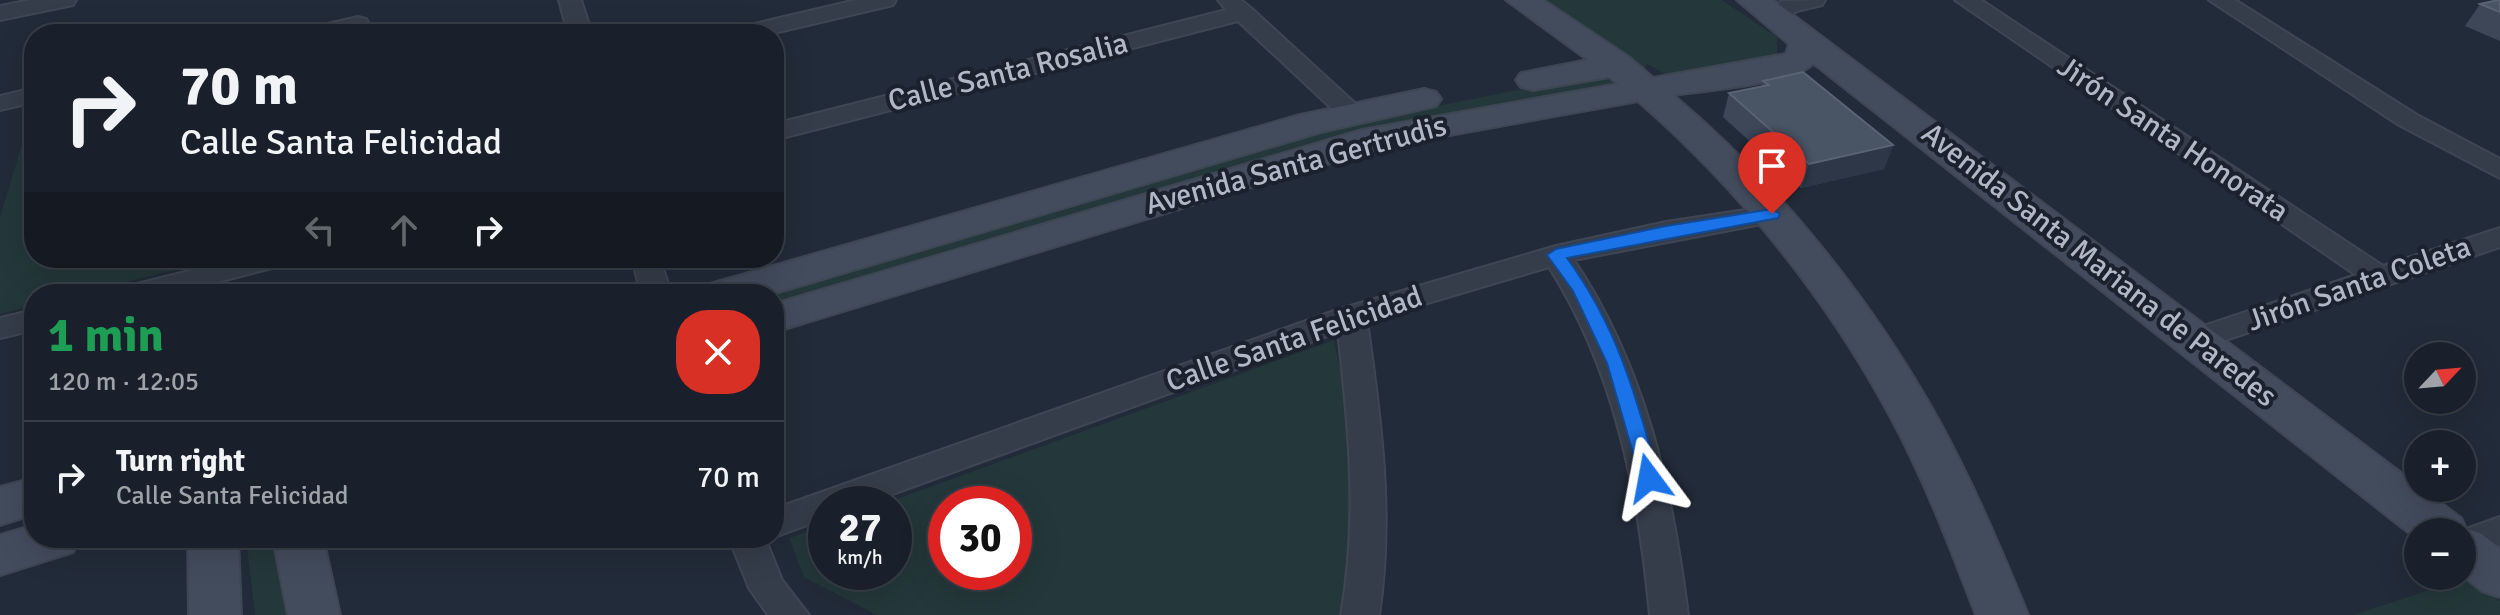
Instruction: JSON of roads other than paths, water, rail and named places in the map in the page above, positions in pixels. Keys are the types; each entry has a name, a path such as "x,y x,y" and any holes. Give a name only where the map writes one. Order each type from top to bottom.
{"main road":[{"path":"1522,0 1634,77 1772,214 1827,281 1915,418 1964,516 2002,615"},
{"name":"Avenida Santa Gertrudis","path":"760,284 1351,113 1634,77 1786,66 1805,54 1807,49 1787,13"},
{"name":"Avenida Santa Mariana de Paredes","path":"1787,13 2206,336 2426,518"},
{"name":"Avenida Santa Gertrudis","path":"784,315 1375,138 1634,77"},
{"path":"0,506 24,499"},
{"path":"0,555 24,548"},
{"path":"213,548 215,615"},
{"path":"300,548 314,615"},
{"path":"2476,557 2500,576"}],"street":[{"path":"0,13 65,0"},
{"path":"356,0 358,24"},
{"path":"570,0 577,24"},
{"path":"783,24 885,0"},
{"name":"Jirón Santa Honorata","path":"1966,0 2379,277"},
{"path":"2220,0 2408,120 2500,170"},
{"path":"1235,6 1351,113"},
{"name":"Calle Santa Rosalia","path":"784,129 1235,6"},
{"path":"0,103 24,97"},
{"name":"Calle Santa Felicidad","path":"877,486 1351,316 1556,255 1666,231 1772,214"},
{"name":"Jirón Santa Coleta","path":"2206,336 2500,237"},
{"path":"1556,255 1581,290 1617,363 1644,453 1663,554 1669,615"},
{"path":"174,284 238,268"},
{"path":"1351,316 1368,449 1371,502 1365,589 1360,615"},
{"path":"0,328 24,322"},
{"name":"Calle Santa Felicidad","path":"784,519 808,511"},
{"path":"2476,540 2500,531"},
{"path":"751,548 767,588 790,615"}]}
